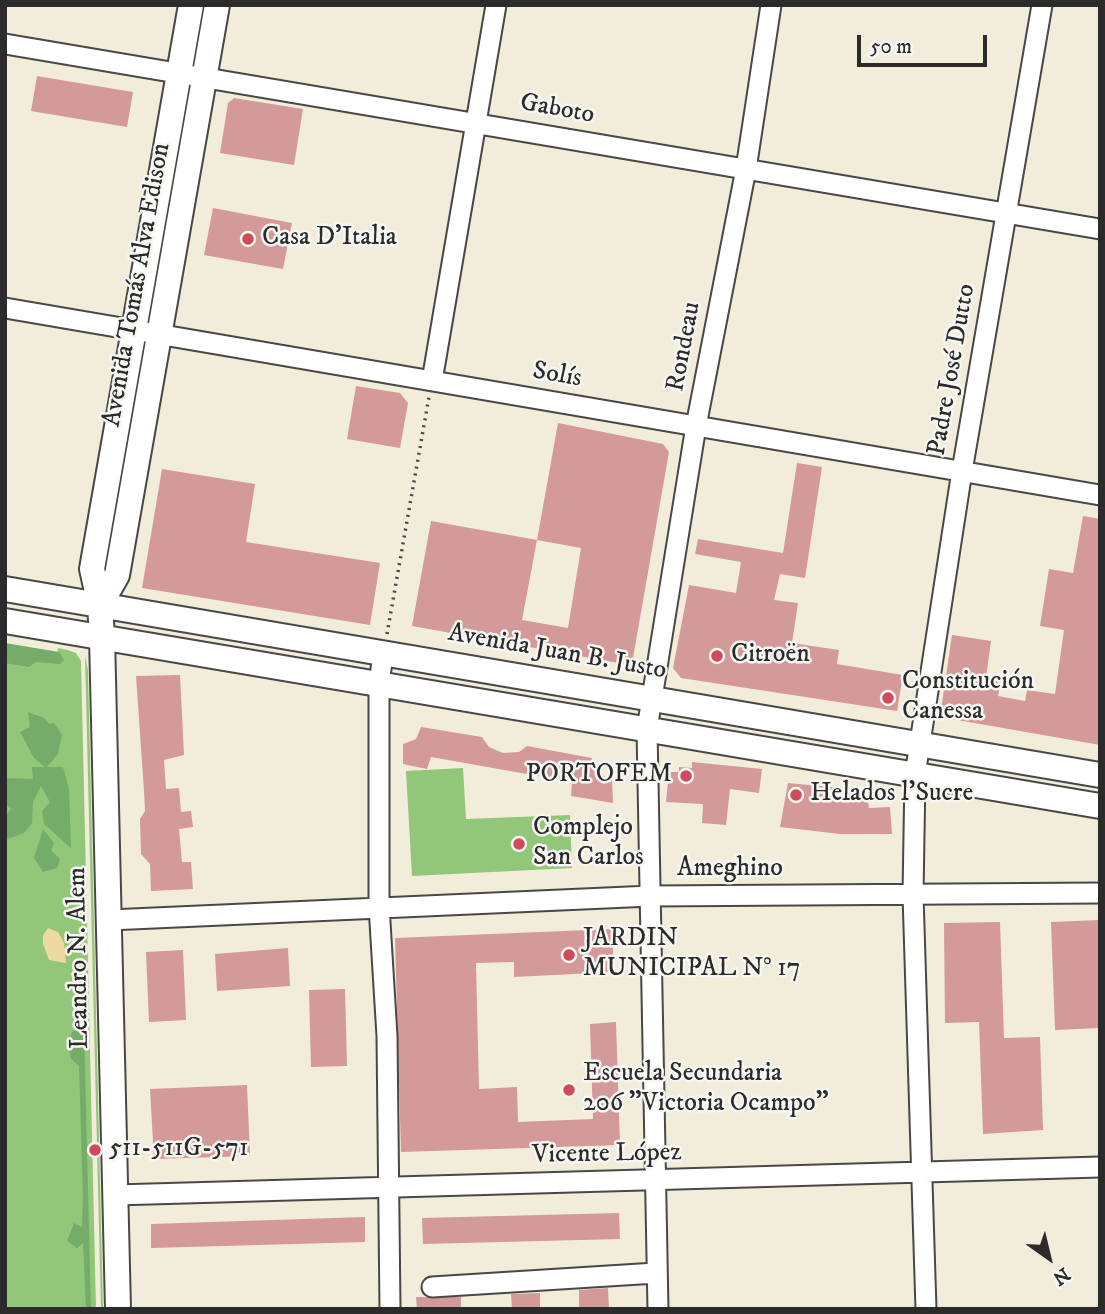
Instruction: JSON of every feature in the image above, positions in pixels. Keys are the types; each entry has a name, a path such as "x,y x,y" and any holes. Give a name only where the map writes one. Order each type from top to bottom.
{"main road":[{"name":"Avenida Tomás Alva Edison","path":"92,569 191,5"},
{"name":"Avenida Tomás Alva Edison","path":"100,606 117,575 217,5"},
{"name":"Leandro N. Alem","path":"92,569 100,606 102,637 118,1309"},
{"name":"Avenida Juan B. Justo","path":"5,589 1100,775"},
{"path":"5,621 1100,806"}],"street":[{"path":"432,381 496,5"},
{"name":"Rondeau","path":"658,1309 647,729 696,426 746,169 771,5"},
{"name":"Padre José Dutto","path":"926,1309 913,895 915,775 962,471 1042,5"},
{"name":"Gaboto","path":"5,44 1100,229"},
{"name":"Solís","path":"5,308 160,337 1100,495"},
{"path":"383,654 379,684 379,906 387,1036 390,1309"},
{"name":"Ameghino","path":"109,920 651,896 1100,893"},
{"name":"Vicente López","path":"115,1195 1100,1167"},
{"path":"432,1287 656,1273"}],"path":[{"path":"383,654 432,381"}],"green space":[{"path":"5,643 59,652 64,660 60,664 36,662 29,667 5,663"},
{"path":"5,647 57,655 58,648 76,653 81,661 96,1309 5,1309"},
{"path":"85,656 88,670 103,1309 101,1309"},
{"path":"28,712 44,718 49,724 54,723 62,735 58,754 47,767 63,767 69,789 71,848 44,824 42,811 50,802 41,786 33,802 32,823 24,833 5,840 5,816 11,809 5,804 5,778 33,779 32,767 45,767 34,758 20,732 30,727"},
{"path":"463,768 466,819 570,815 572,868 412,876 406,771"},
{"path":"43,829 54,843 51,850 60,859 57,868 43,872 34,858"},
{"path":"84,1028 91,1309 86,1309 83,1243 77,1248 67,1241 74,1223 82,1227 83,1197 79,1066 71,1059 67,1042 73,1031"}],"sand":[{"path":"48,928 58,932 64,943 66,963 49,960 43,944 43,935"}],"building":[{"path":"37,76 133,92 127,127 31,111"},
{"path":"234,98 303,109 294,165 220,153 228,103"},
{"name":"Casa D'Italia","path":"213,208 292,223 283,269 204,255"},
{"path":"356,386 400,393 408,403 400,448 347,439"},
{"path":"558,423 663,444 669,452 633,658 624,664 412,626 431,521 537,540","holes":["537,540 581,548 568,628 522,620"]},
{"path":"797,463 822,467 805,578 780,574 774,600 798,603 792,643 839,650 837,664 903,675 897,711 681,678 673,668 689,585 736,593 741,562 695,554 698,539 783,553"},
{"path":"162,469 255,484 246,542 380,563 370,625 142,588"},
{"path":"1083,516 1100,519 1100,745 940,717 952,635 991,641 986,677 1001,680 998,696 1025,701 1027,690 1055,694 1064,630 1040,626 1049,569 1073,573"},
{"path":"180,675 184,755 164,760 166,789 179,788 181,812 191,811 193,827 179,829 182,862 191,862 193,889 151,891 150,864 141,854 140,819 145,811 136,676"},
{"path":"421,727 482,737 489,747 503,753 519,752 527,746 592,758 591,765 598,774 612,779 613,803 571,796 572,782 431,757 427,769 403,764 403,744 416,739"},
{"path":"692,762 762,769 759,793 730,789 726,825 702,823 703,804 666,802 669,772 679,772 679,767 692,768"},
{"path":"788,783 841,788 841,799 868,801 869,808 890,807 892,834 840,834 780,827"},
{"path":"1100,920 1100,1028 1055,1030 1051,922"},
{"path":"1000,922 1004,1038 1040,1037 1043,1130 983,1134 979,1022 945,1023 944,923"},
{"path":"612,929 614,972 514,977 514,962 476,963 479,1089 517,1087 518,1122 593,1119 590,1024 616,1022 620,1145 401,1152 395,938"},
{"path":"288,948 290,986 217,991 215,954"},
{"path":"183,950 186,1020 149,1022 146,952"},
{"path":"345,989 347,1066 311,1067 309,990"},
{"path":"247,1085 250,1156 154,1159 150,1089"},
{"path":"619,1213 620,1239 423,1244 422,1218"},
{"path":"365,1217 365,1242 151,1248 151,1224"},
{"path":"608,1288 609,1309 579,1309 579,1290"},
{"path":"540,1293 540,1309 512,1309 511,1294"},
{"path":"416,1297 461,1297 461,1309 417,1309"}],"place":[{"name":"Casa D'Italia","path":"248,239"},
{"name":"Citroën","path":"717,656"},
{"name":"Constitución Canessa","path":"888,698"},
{"name":"PORTOFEM","path":"686,776"},
{"name":"Helados l'Sucre","path":"796,795"},
{"name":"Complejo San Carlos","path":"519,844"},
{"name":"JARDIN MUNICIPAL N° 17","path":"569,955"},
{"name":"Escuela Secundaria 206 \"Victoria Ocampo\"","path":"569,1090"},
{"name":"511-511G-571","path":"95,1150"}]}
